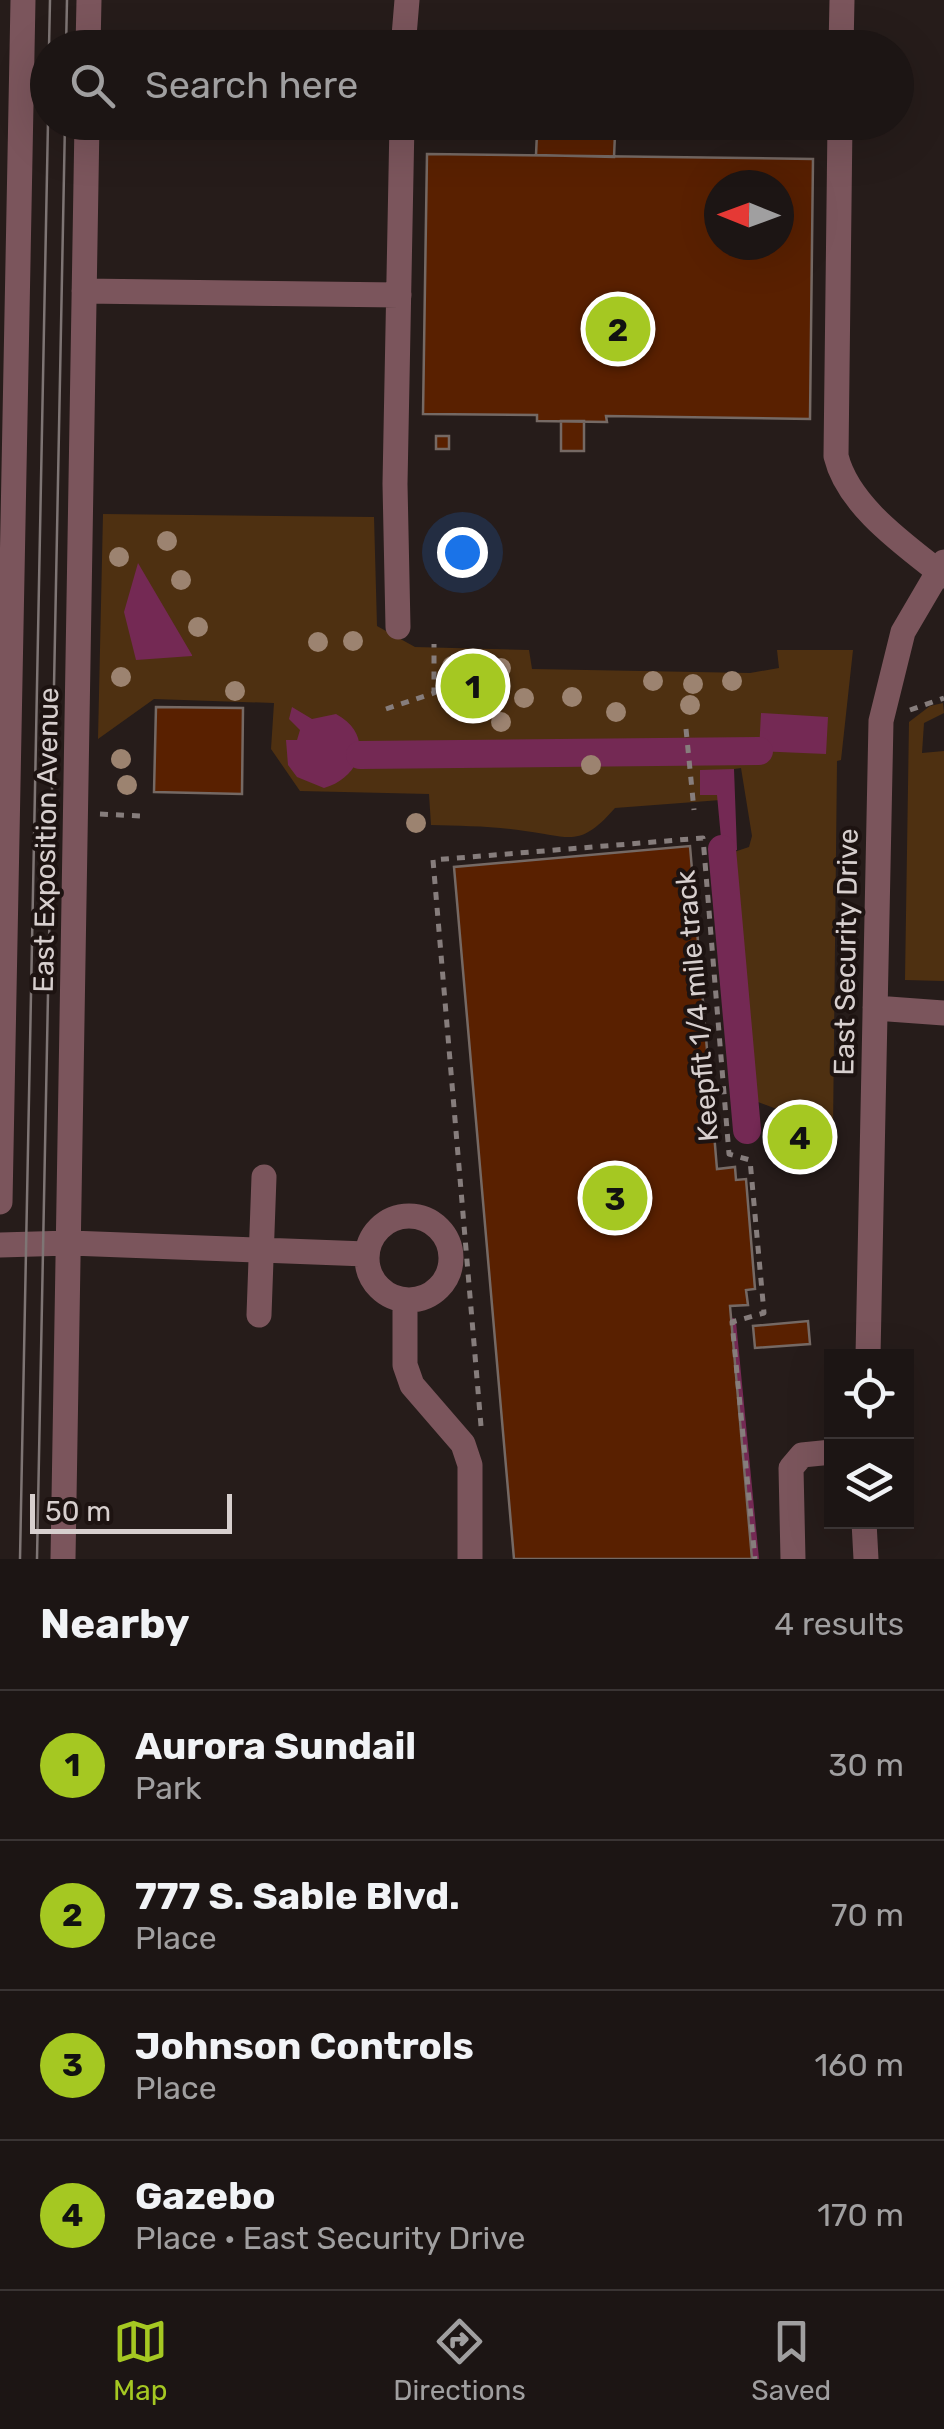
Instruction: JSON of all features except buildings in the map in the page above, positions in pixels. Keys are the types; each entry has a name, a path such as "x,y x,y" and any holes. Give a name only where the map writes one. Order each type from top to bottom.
{"street":[{"name":"East Exposition Avenue","path":"0,1202 23,0"},
{"path":"88,30 89,0"},
{"path":"842,0 842,30"},
{"path":"403,30 404,5"},
{"name":"East Exposition Avenue","path":"63,1559 87,140"},
{"path":"398,627 394,618 402,140"},
{"path":"840,140 836,456 850,489 896,538 942,569"},
{"path":"84,290 399,295"},
{"name":"East Security Drive","path":"868,1349 883,708 899,642 942,569"},
{"path":"875,1008 944,1013"},
{"path":"259,1316 264,1178"},
{"path":"397,1217 423,1218 444,1234 451,1260 442,1286 419,1300 406,1301 392,1298 372,1280 366,1254 376,1230 397,1217"},
{"path":"0,1245 70,1242 366,1254"},
{"path":"406,1301 405,1364 412,1385 463,1444 470,1466 470,1559"},
{"path":"793,1559 792,1468 802,1455 824,1453"},
{"path":"864,1529 866,1559"}],"path":[{"path":"386,709 434,693 434,644"},
{"path":"906,712 929,699 944,698"},
{"path":"686,730 694,810"},
{"path":"92,814 142,816"},
{"name":"Keepfit 1/4 mile track","path":"483,1442 433,860 702,838 730,1154 750,1160 764,1313 732,1322 755,1559"}],"shaded area":[{"path":"103,514 374,517 377,626 415,647 529,650 532,669 750,673 779,668 777,650 853,650 841,760 837,761 833,1130 750,1099 728,854 749,847 752,836 741,768 734,769 734,799 615,808 593,829 564,837 502,828 431,825 429,794 300,791 271,749 274,703 154,699 98,739"},
{"path":"138,563 192,656 136,660 124,612"},
{"path":"943,703 944,713 924,723 922,753 944,751 944,981 905,980 909,722 930,706"},
{"path":"292,707 312,719 336,714 356,733 359,755 355,765 337,783 324,788 297,777 288,765 286,740 297,740 300,730 289,719"},
{"path":"761,713 828,717 826,754 759,751"},
{"path":"734,769 737,850 722,849 717,795 700,795 700,770"}],"waterway":[{"path":"360,755 759,751"},
{"path":"722,849 747,1130"},
{"path":"732,1322 755,1559"}],"tram line":[{"path":"49,30 50,0"},
{"path":"66,30 67,0"},
{"path":"20,1559 48,140"},
{"path":"37,1559 65,140"}],"place":[{"name":"777 S. Sable Blvd.","path":"618,329"},
{"name":"Aurora Sundail","path":"473,686"},
{"name":"Gazebo","path":"800,1137"},
{"name":"Johnson Controls","path":"615,1198"}]}
